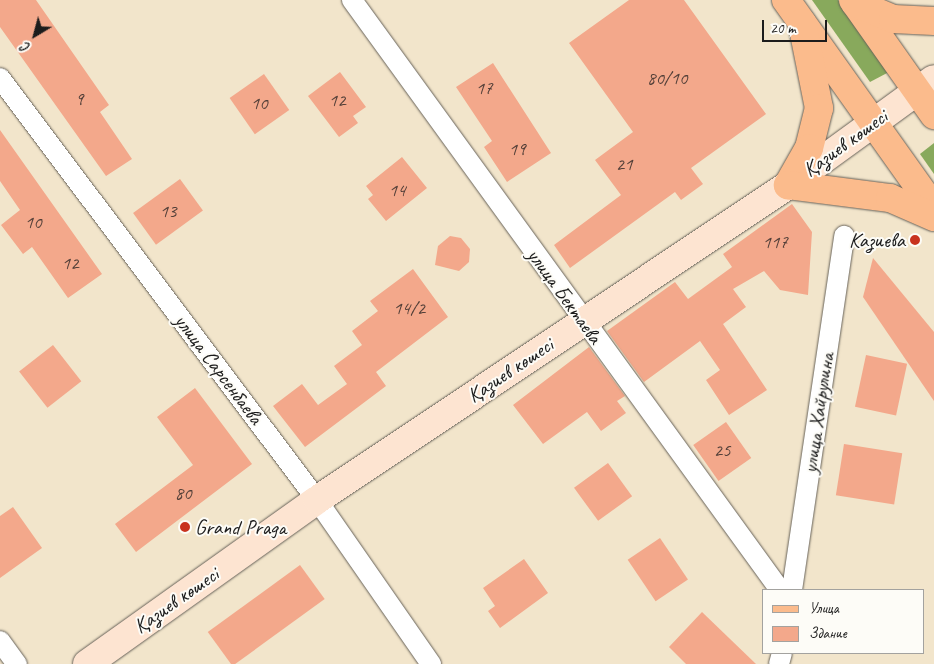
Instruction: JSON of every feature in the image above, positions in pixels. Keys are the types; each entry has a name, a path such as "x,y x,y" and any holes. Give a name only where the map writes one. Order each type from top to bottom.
{"main road":[{"path":"786,0 934,208"},
{"path":"854,2 893,19 934,22"},
{"path":"854,2 926,85 934,115"},
{"path":"802,23 819,108 809,148 788,185 890,198 934,217"}],"street":[{"name":"улица Бектаева","path":"352,0 583,321 779,589"},
{"name":"улица Сарсенбаева","path":"0,78 317,500 431,664"},
{"name":"Қазиев көшесі","path":"87,664 317,500 788,185 926,85"},
{"name":"улица Хайрулина","path":"792,589 844,236"},
{"path":"0,641 17,664"}],"green space":[{"path":"812,0 838,0 889,72 870,82"},
{"path":"934,143 934,174 920,154"}],"building":[{"path":"0,0 36,0 109,105 100,112 132,159 106,176 0,27"},
{"path":"629,0 684,0 766,114 691,168 703,184 681,200 675,192 570,268 554,245 621,195 595,160 633,132 569,43"},
{"path":"493,63 551,153 507,182 484,147 492,141 456,87"},
{"path":"340,72 366,107 353,116 358,123 339,137 308,96"},
{"path":"264,74 289,110 255,134 230,98"},
{"path":"0,130 102,274 68,298 32,247 23,254 1,225 20,210 0,181"},
{"path":"402,157 427,188 386,221 368,199 373,195 366,186"},
{"path":"180,179 203,211 156,245 133,213"},
{"path":"792,204 812,232 808,295 780,290 764,271 733,289 746,307 723,324 767,390 729,415 706,380 720,370 700,341 644,382 607,331 675,282 688,299 732,267 723,254"},
{"path":"450,236 461,238 470,249 469,262 459,271 435,265 438,246"},
{"path":"873,258 934,332 934,401 863,297"},
{"path":"413,269 448,317 376,372 386,386 305,447 273,406 302,384 318,405 347,384 334,366 362,345 352,331 378,311 370,301"},
{"path":"53,345 81,381 47,408 19,371"},
{"path":"589,347 625,396 617,401 626,413 601,431 587,412 543,444 513,405"},
{"path":"866,355 907,364 896,416 855,407"},
{"path":"195,388 252,464 136,552 115,524 193,465 157,417"},
{"path":"726,422 751,458 718,481 693,445"},
{"path":"844,444 902,453 894,505 836,495"},
{"path":"608,463 632,496 598,521 574,488"},
{"path":"13,507 42,548 0,578 0,516"},
{"path":"660,538 688,579 656,601 628,560"},
{"path":"524,559 548,593 500,628 488,611 495,606 483,588"},
{"path":"300,565 325,599 235,664 231,664 208,632"},
{"path":"702,612 756,664 686,664 669,647"}],"place":[{"name":"Казиева","path":"915,240"},
{"name":"Grand Praga","path":"185,527"}]}
